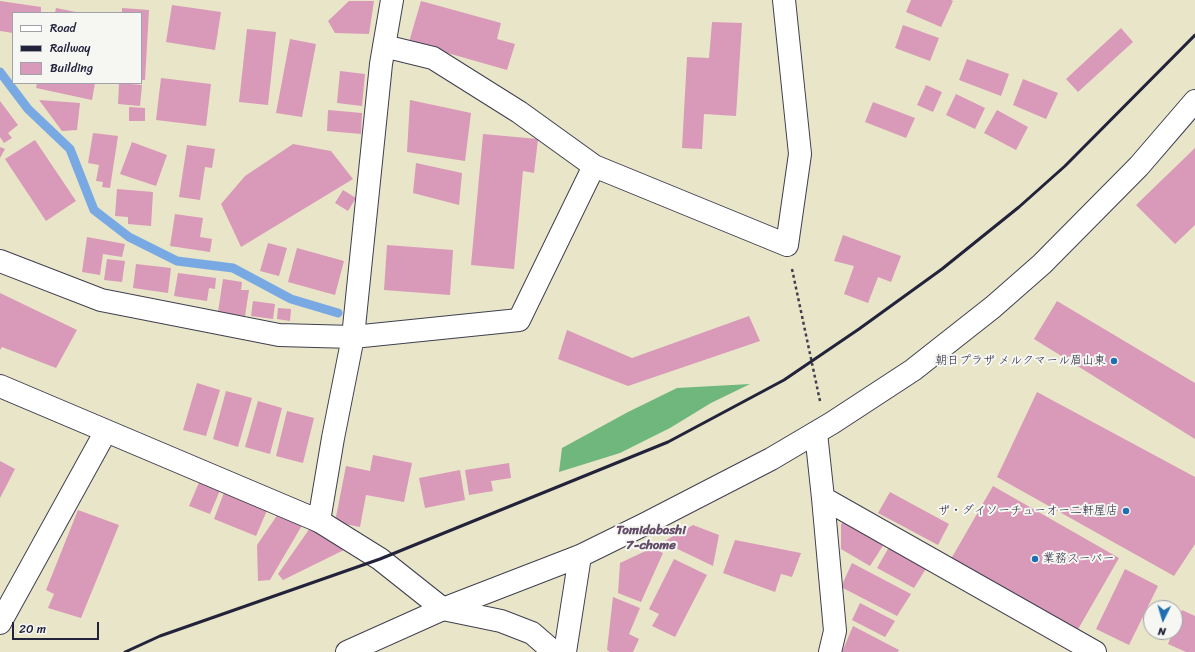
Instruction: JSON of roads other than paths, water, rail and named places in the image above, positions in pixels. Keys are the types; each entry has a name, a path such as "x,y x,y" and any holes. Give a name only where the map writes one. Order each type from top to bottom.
{"street":[{"path":"319,521 332,438 353,337 381,64 392,0"},
{"path":"384,46 433,58 519,112 594,166 787,245 800,154 784,0"},
{"path":"347,652 443,609 580,556 771,459 824,428 913,370 993,307 1042,264 1139,166 1195,101"},
{"path":"0,261 100,300 280,334 353,337 518,320 594,166"},
{"path":"0,386 319,521 380,559 443,609 501,621 532,633 554,652"},
{"path":"824,428 823,498 835,631 830,652"},
{"path":"0,623 106,431"},
{"path":"823,498 1095,652"},
{"path":"565,652 580,556"}],"waterway":[{"path":"0,72 28,109 70,149 94,210 129,237 177,261 233,268 291,299 338,313"}],"railway":[{"path":"125,652 160,636 380,559 668,442 784,380 859,329 942,269 1019,207 1065,166 1195,35"}],"place":[{"name":"朝日プラザ メルクマール眉山東","path":"1114,361"},
{"name":"ザ・ダイソーチューオー二軒屋店","path":"1126,511"},
{"name":"業務スーパー","path":"1035,559"}],"district":[{"name":"Tomidabashi 7-chome","path":"651,538"}]}
